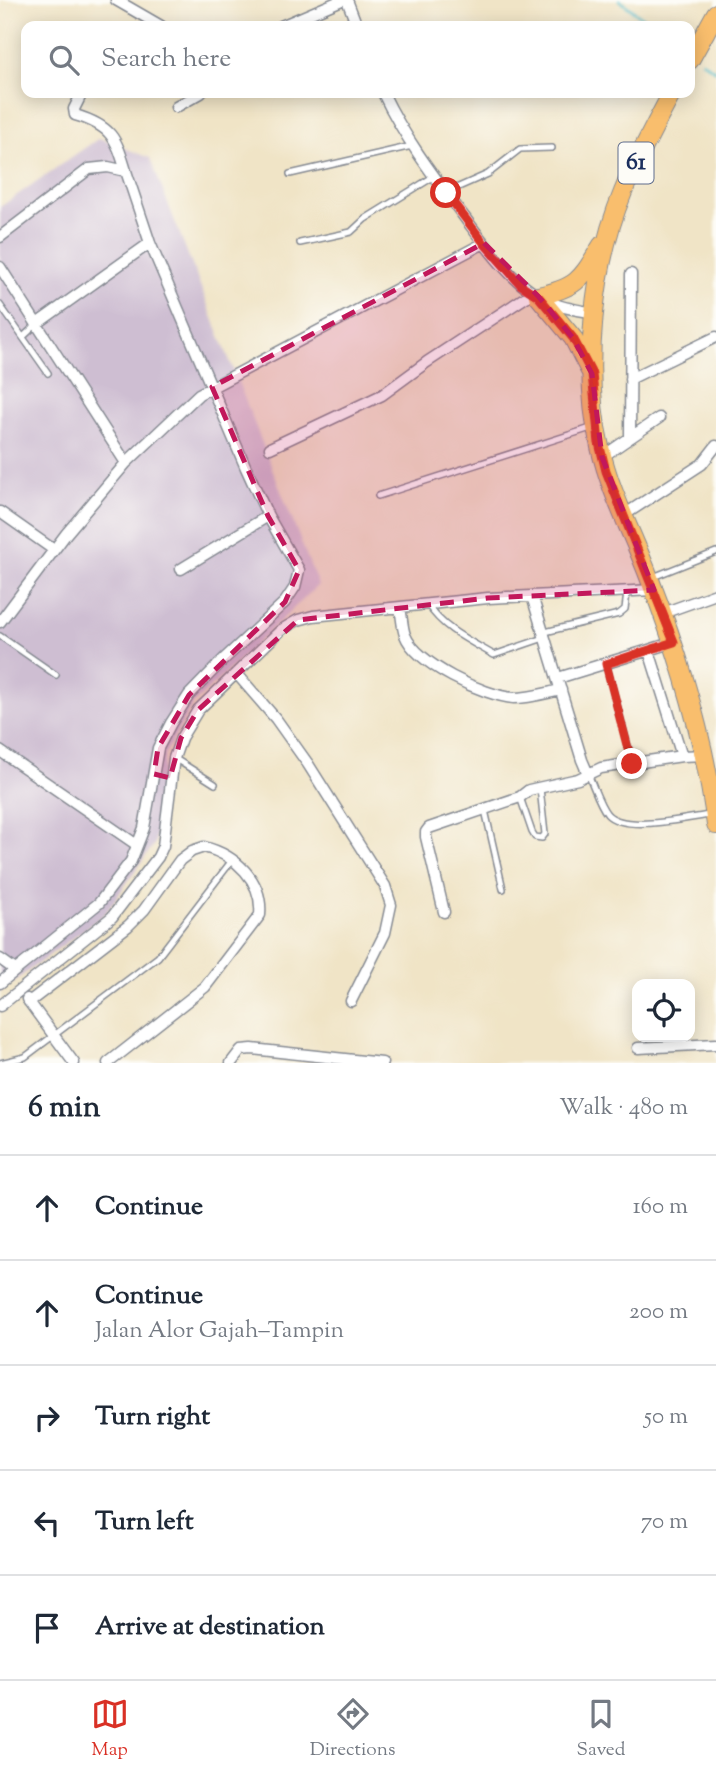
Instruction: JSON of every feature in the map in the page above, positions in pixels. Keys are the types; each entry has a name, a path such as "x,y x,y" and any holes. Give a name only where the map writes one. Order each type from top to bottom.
{"main road":[{"path":"695,51 716,13"},
{"name":"61","path":"669,98 622,192 607,236 594,313 592,374 602,457 674,642 705,755 714,799"},
{"path":"535,295 565,290 582,278 607,236"},
{"path":"535,295 573,338 592,374"}],"street":[{"path":"116,0 141,21"},
{"path":"293,21 345,0 354,21"},
{"path":"0,983 99,902 131,861 144,828 158,748 189,695 285,602 295,587 299,570 268,516 150,243 116,139 94,123 75,115 74,109 80,98"},
{"path":"176,107 192,98"},
{"path":"386,98 412,146 433,177 484,243 521,285 561,307 594,313"},
{"path":"0,237 89,169 108,167 126,171"},
{"path":"38,323 150,243"},
{"path":"0,622 54,550 126,463 199,394 484,243"},
{"path":"0,267 126,463"},
{"path":"630,438 631,274"},
{"path":"270,448 382,395 427,362 535,295"},
{"path":"630,379 716,337"},
{"path":"602,457 659,418"},
{"path":"624,515 702,464 716,446"},
{"path":"181,569 268,516"},
{"path":"2,517 54,550"},
{"path":"0,1006 112,918 158,857 163,846 170,778 181,738 198,710 281,630 313,616 532,596 627,593 652,584"},
{"path":"663,613 716,594"},
{"path":"532,596 588,774"},
{"path":"400,608 405,636 439,669 481,690 502,697 517,698 561,690"},
{"path":"558,678 674,642"},
{"path":"649,650 682,757"},
{"path":"237,674 308,764 385,886 391,905 385,933 351,1001"},
{"path":"0,751 137,845"},
{"path":"444,912 425,832 429,828 520,797 529,790 578,779 601,768 705,755"},
{"path":"153,774 170,778"},
{"path":"29,1002 128,926 144,910 180,860 192,851 204,847 233,859 256,885 261,901 260,915 205,988 108,1063"},
{"path":"0,959 14,969"},
{"path":"20,992 74,1063"},
{"path":"638,1048 716,1044"},
{"path":"231,1063 241,1050 252,1049 333,1060 382,1063"}],"lane":[{"path":"290,174 412,146"},
{"path":"446,193 488,174 520,149 552,148"},
{"path":"299,243 351,232 365,219 433,177"},
{"path":"0,305 48,373"},
{"path":"23,337 38,323"},
{"path":"378,496 597,426"},
{"path":"652,584 716,552"},
{"path":"428,605 435,617 449,628 494,655 546,635 620,614 625,609 627,593"},
{"path":"0,636 56,676"},
{"path":"606,664 632,764"},
{"path":"174,758 215,784"},
{"path":"588,774 606,813 615,821 635,824 714,799"},
{"path":"520,797 532,832 535,837 542,838 545,834 540,787"},
{"path":"485,810 502,889"},
{"path":"0,1063 25,1057 158,957 233,859"}],"highlighted area":[{"path":"484,243 538,296 573,338 592,374 602,457 654,590 488,598 298,620 198,710 181,738 170,778 154,774 158,748 189,695 285,602 299,570 268,516 212,387"}],"shaded area":[{"path":"99,138 150,158 318,585 193,704 165,754 155,843 105,914 0,992 0,207"}],"waterway":[{"path":"619,0 647,21"},
{"path":"702,61 716,71"}],"route":[{"path":"446,193 484,243 521,285 538,296 573,338 592,374 599,443 606,471 674,642 606,664 632,764"}]}
